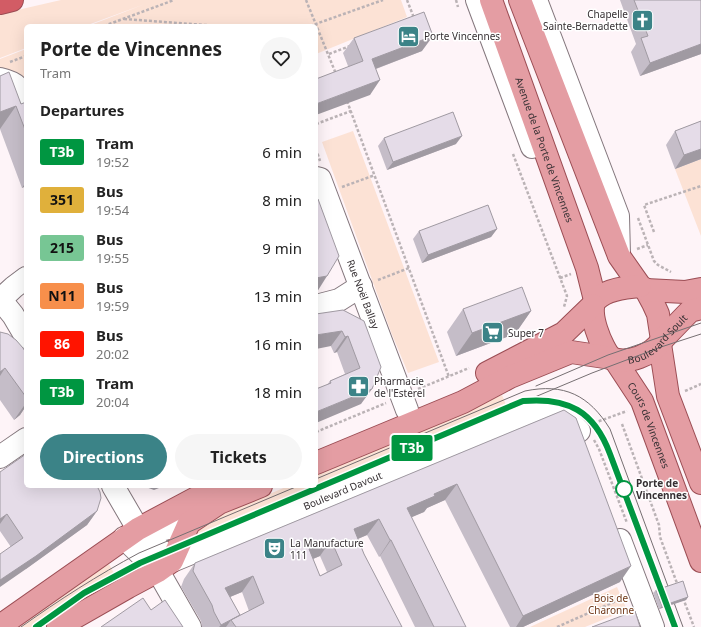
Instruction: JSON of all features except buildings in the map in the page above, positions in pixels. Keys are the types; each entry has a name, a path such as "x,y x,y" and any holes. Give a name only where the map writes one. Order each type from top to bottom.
{"highway":[{"path":"0,3 12,0"}],"main road":[{"name":"Avenue de la Porte de Vincennes","path":"491,0 587,268 594,303 594,318 597,333 605,350 613,359"},
{"path":"520,0 619,256 643,288 658,314 668,396 701,483"},
{"path":"318,447 398,405 455,390 564,333 602,295 614,290 628,287 685,292 701,289"},
{"name":"Boulevard Soult","path":"613,359 626,360 640,357 652,350 661,342 690,311 701,308"},
{"path":"318,462 463,402 510,377 572,352 613,359"},
{"name":"Cours de Vincennes","path":"613,359 618,363 642,401 701,561"},
{"path":"0,626 131,534 198,497 219,488"},
{"path":"165,566 189,524 219,504 256,488"},
{"name":"Boulevard Davout","path":"58,627 165,566"}],"street":[{"path":"477,0 580,271 590,279"},
{"path":"536,0 618,216 619,256"},
{"path":"3,71 11,81 20,87 24,98"},
{"name":"Rue Noël Ballay","path":"324,182 361,286 398,405"},
{"path":"24,280 0,299 24,334"},
{"path":"318,305 339,300 361,286"},
{"name":"Boulevard Davout","path":"165,566 532,412 551,412 567,419 586,434"},
{"path":"0,457 24,440"},
{"path":"114,488 131,534 165,566 190,627"},
{"path":"619,522 652,627"},
{"path":"131,534 189,524"}],"path":[{"path":"110,24 174,0"},
{"path":"306,0 316,24 383,0"},
{"path":"407,0 414,20 411,21"},
{"path":"124,19 192,24"},
{"path":"318,29 337,76"},
{"path":"328,54 354,44"},
{"path":"3,71 24,57"},
{"path":"345,97 449,376"},
{"path":"318,123 351,111"},
{"path":"324,182 375,175"},
{"path":"654,232 644,205 701,186"},
{"path":"648,245 654,261 658,265 675,274"},
{"path":"361,286 409,268"},
{"path":"560,278 567,296 563,309"},
{"path":"686,390 701,384"},
{"path":"318,431 398,405"},
{"name":"Cours de Vincennes","path":"586,434 626,412 623,406"},
{"path":"622,424 659,526 660,537 680,591"},
{"path":"586,434 599,449 619,522"},
{"path":"557,627 627,597"},
{"path":"683,598 694,627"}],"green space":[{"path":"61,0 401,0 407,17 318,53 318,24 93,24 145,4 90,24 24,24 24,49 0,58 0,14"},
{"path":"24,50 24,85 0,73 0,59"},
{"path":"353,131 439,362 408,373 391,332 322,142"},
{"path":"701,159 701,236 675,169"},
{"path":"502,395 509,412 188,545 198,529 207,521 283,488 318,488 318,473"},
{"path":"109,564 117,579 43,627 15,627 86,578"},
{"name":"Bois de Charonne","path":"617,587 627,610 585,627 530,627"}],"tram line":[{"path":"536,386 608,355 701,323"},
{"path":"36,627 84,593 140,563 592,373 661,347 701,334"},
{"path":"318,478 525,391 552,389 574,394 593,408 602,417 610,429 683,627"},
{"path":"531,400 545,400 570,406 589,420 604,441 675,627"},
{"name":"T3b","path":"318,487 523,401 554,401 573,407 588,418 598,429 606,443 675,627"},
{"path":"21,627 79,588 139,553 293,488"},
{"name":"T3b","path":"36,627 84,593 140,563 317,488"}],"place":[{"name":"Chapelle Sainte-Bernadette","path":"643,20"},
{"name":"Porte Vincennes","path":"408,36"},
{"name":"Super 7","path":"492,333"},
{"name":"Pharmacie de l'Esterel","path":"359,387"},
{"name":"Porte de Vincennes","path":"624,489"},
{"name":"La Manufacture 111","path":"275,549"}]}
